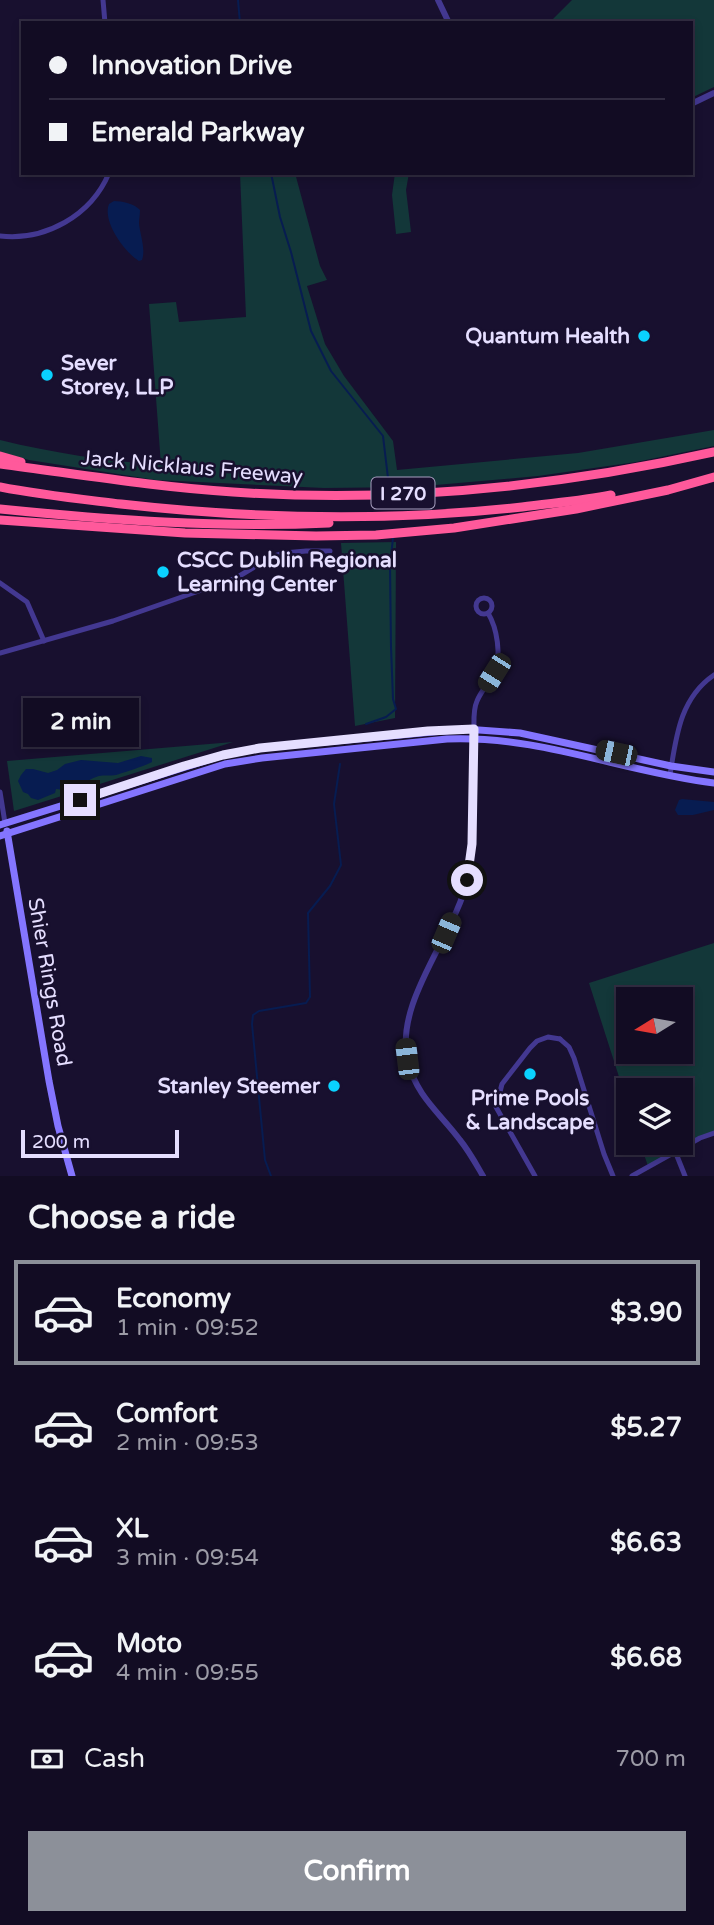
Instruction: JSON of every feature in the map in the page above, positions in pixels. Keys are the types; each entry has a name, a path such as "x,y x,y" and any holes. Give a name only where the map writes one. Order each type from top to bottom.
{"highway":[{"name":"Jack Nicklaus Freeway","path":"0,464 231,492 358,495 518,485 652,466 714,452"},
{"path":"0,456 77,475"},
{"name":"Jack Nicklaus Freeway","path":"0,488 180,511 363,518 473,512 604,497 714,476"},
{"path":"0,520 235,535 390,534 454,528 576,509 714,476"},
{"path":"0,509 125,520 247,525 353,522 407,516"}],"main road":[{"path":"3,824 223,755 260,748 448,729 520,733 714,772"},
{"path":"4,834 225,764 447,739 474,738 543,748 714,783"},
{"name":"Shier Rings Road","path":"3,824 58,1126 72,1176"}],"street":[{"path":"103,0 104,21"},
{"path":"438,0 448,21"},
{"path":"693,103 714,93"},
{"path":"0,236 18,237 45,232 70,219 92,200 108,175"},
{"path":"0,653 113,621 236,578 271,557 284,553 330,551"},
{"path":"0,583 27,602 44,641"},
{"path":"483,1176 460,1139 419,1090 409,1066 405,1043 410,1009 446,933 467,880 472,844 476,702 497,665 495,628 488,613"},
{"path":"670,775 681,720 688,702 700,685 714,675"},
{"name":"Shier Rings Road","path":"0,792 3,824"},
{"path":"560,1039 562,1032"},
{"path":"535,1176 496,1107 502,1084 530,1048 537,1041 548,1037 560,1039 569,1047 613,1176"},
{"path":"693,1142 714,1133"},
{"path":"632,1176 670,1155"},
{"path":"676,1155 685,1176"}],"green space":[{"path":"572,0 714,0 714,87 693,97 693,21 551,21"},
{"path":"240,175 296,175 320,266 327,280 307,286 325,344 344,376 393,441 397,470 578,453 714,430 714,446 636,462 538,476 413,487 324,488 156,480 29,460 0,452 0,440 80,456 161,465 149,304 176,302 179,322 246,317"},
{"path":"395,175 409,175 406,190 411,232 396,234 392,195"},
{"path":"396,542 395,718 355,726 341,543"},
{"path":"233,742 14,811 7,761"},
{"path":"714,943 714,1133 693,1144 693,1078 619,1078 589,983"},
{"path":"644,1155 670,1155 648,1166"}],"water":[{"path":"114,201 128,203 140,210 142,260 139,261 127,251 111,227 108,211 109,204"},
{"path":"141,756 152,758 152,762 116,775 93,778 75,788 56,789 55,793 38,800 23,792 18,781 26,769 48,773 65,764 81,760 118,763"},
{"path":"682,799 714,802 714,810 678,815 675,810"}],"waterway":[{"path":"238,0 240,21"},
{"path":"271,175 311,331 331,371 383,436 388,478"},
{"path":"366,724 386,717 396,709 393,699 391,647 390,565 393,538"},
{"path":"271,1176 265,1160 253,1015 259,1011 306,1003 310,997 308,913 330,886 341,865 334,804 340,764"}],"place":[{"name":"Quantum Health","path":"644,336"},
{"name":"Sever Storey, LLP","path":"47,375"},
{"name":"CSCC Dublin Regional Learning Center","path":"163,572"},
{"name":"Prime Pools & Landscape","path":"530,1074"},
{"name":"Stanley Steemer","path":"334,1086"}],"route":[{"path":"80,800 184,766 260,748 369,736 474,729 472,844 467,880"}]}
